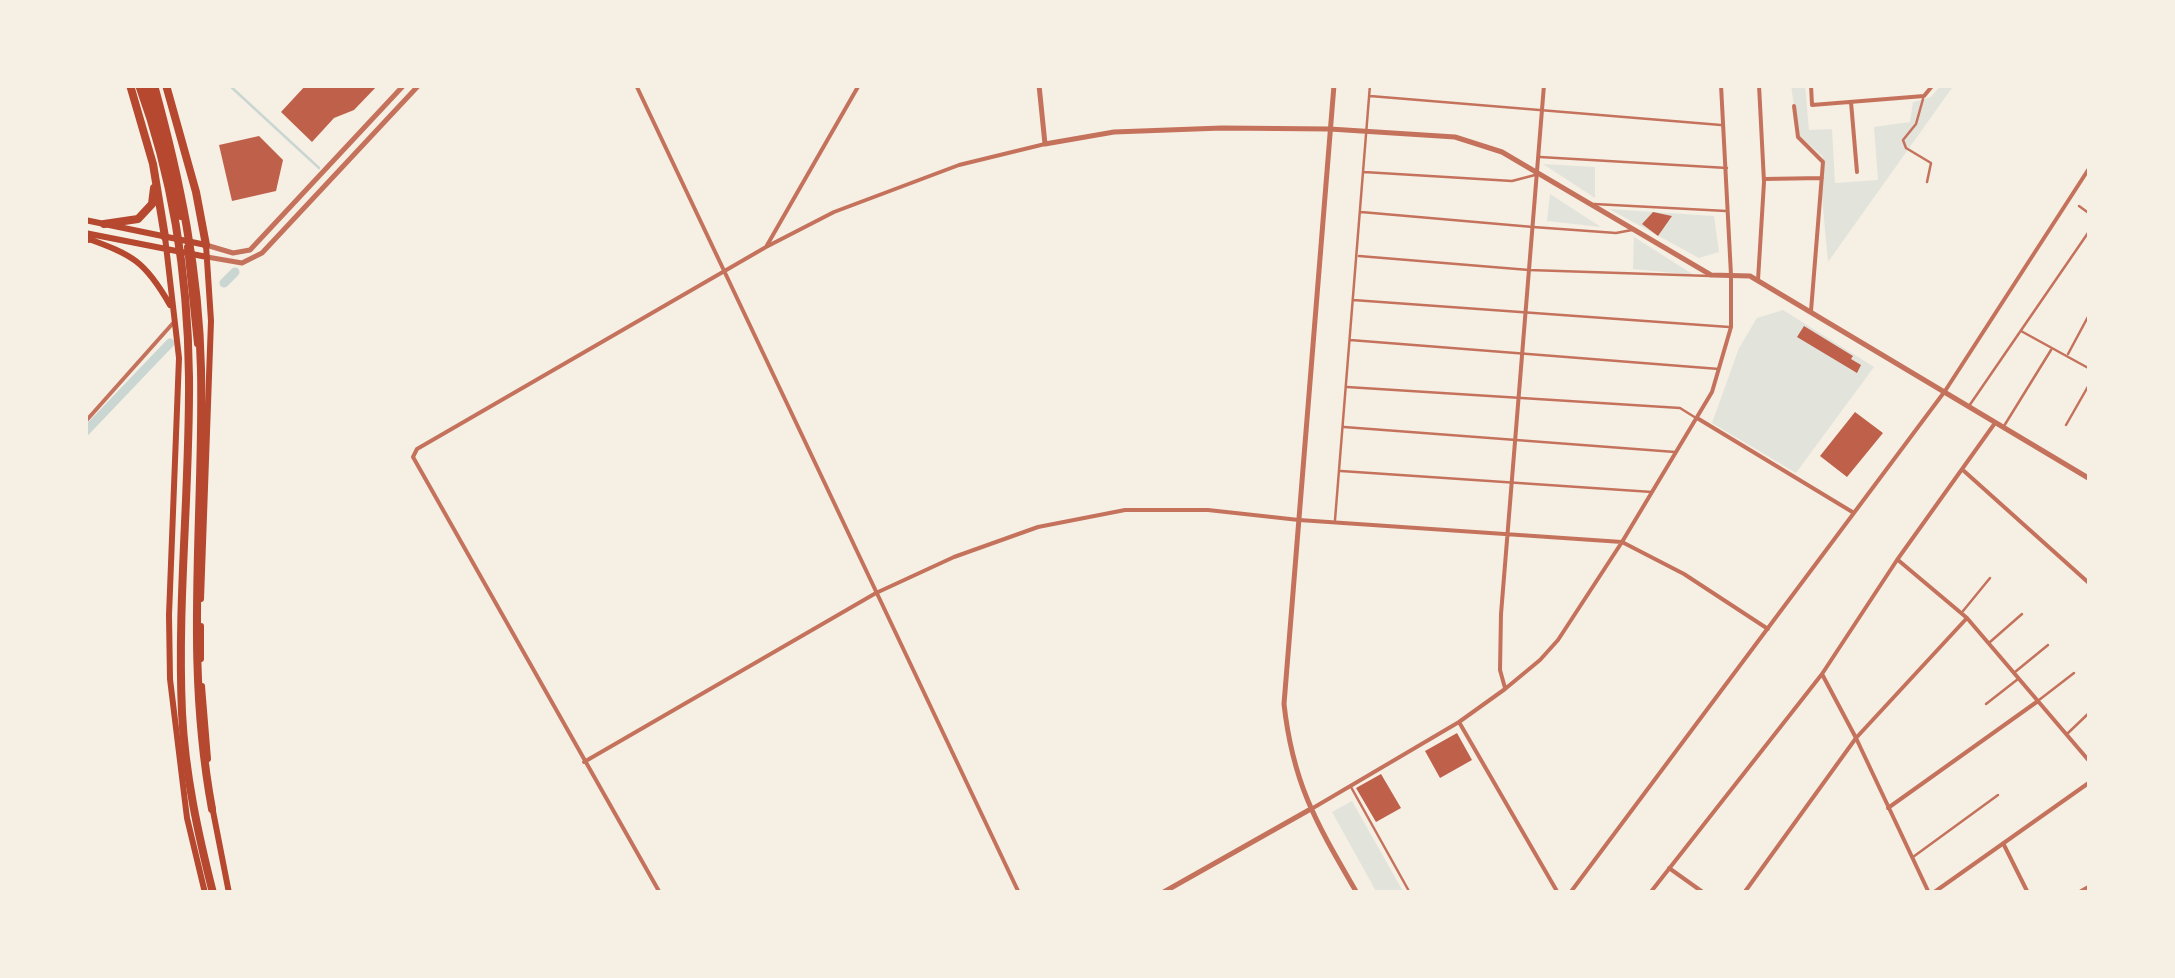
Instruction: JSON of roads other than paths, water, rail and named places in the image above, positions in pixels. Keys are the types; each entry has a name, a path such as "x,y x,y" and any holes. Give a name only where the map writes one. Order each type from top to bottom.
{"highway":[{"path":"140,85 136,103 153,164 165,237"},
{"path":"140,85 187,241"},
{"path":"140,85 184,200 195,267 201,370 196,599 198,716 212,809"},
{"path":"140,85 163,161 183,271 189,376 180,649 182,716 189,783 214,893"},
{"path":"165,85 196,192 206,245"},
{"path":"104,224 128,223 144,214 152,204 153,164"}],"main road":[{"path":"85,220 206,245 211,321 200,602 202,679 212,809 230,893"},
{"path":"86,237 207,258"},
{"path":"86,237 137,259 172,307"},
{"path":"165,237 179,358 168,615 170,679 187,818 205,893"},
{"path":"187,241 194,329 208,417"}],"street":[{"path":"206,245 234,253 250,250 404,85"},
{"path":"207,258 242,263 262,253 419,85"},
{"path":"636,85 1019,893"},
{"path":"766,247 859,85"},
{"path":"1039,85 1045,144"},
{"path":"1334,85 1284,704 1289,750 1309,810 1357,893"},
{"path":"1506,690 1500,670 1508,532 1544,85"},
{"path":"1162,893 1459,722 1506,690 1558,640 1678,452 1720,369 1731,327 1732,275 1721,85"},
{"path":"1758,85 1764,179 1758,281"},
{"path":"1811,85 1812,105 1924,96 1932,85"},
{"path":"1851,102 1857,172"},
{"path":"1794,106 1798,136 1822,162 1811,312"},
{"path":"660,893 413,457 417,448 766,247 850,205 959,165 1114,132 1330,129 1436,134 1472,141 1502,152 1711,275 1750,276 2090,479"},
{"path":"1570,893 1945,391 2090,167"},
{"path":"1764,179 1822,178"},
{"path":"85,422 174,322"},
{"path":"1697,418 1854,513"},
{"path":"1650,893 1822,674 1897,560 1996,423"},
{"path":"1964,471 2090,584"},
{"path":"584,762 876,593 954,557 1038,527 1115,511 1208,510 1622,542 1684,574 1768,629"},
{"path":"1897,560 1962,612 2090,762"},
{"path":"1744,893 1856,738 1967,618"},
{"path":"1822,674 1931,893 2090,782"},
{"path":"1888,808 2038,702"},
{"path":"1459,722 1558,893"},
{"path":"2004,845 2028,893"},
{"path":"1669,868 1704,893"},
{"path":"2078,893 2090,886"}],"lane":[{"path":"1335,522 1370,85"},
{"path":"1369,96 1722,125"},
{"path":"1924,96 1916,124 1903,140 1906,148 1930,162 1927,182"},
{"path":"1538,158 1726,168"},
{"path":"1362,172 1512,182 1538,174"},
{"path":"1588,204 1728,211"},
{"path":"2079,206 2090,214"},
{"path":"1360,212 1533,227 1632,230"},
{"path":"1969,406 2090,230"},
{"path":"1356,256 1530,270 1691,278 1732,275"},
{"path":"1352,300 1731,327"},
{"path":"2067,356 2090,313"},
{"path":"2020,330 2090,369"},
{"path":"1350,340 1720,369"},
{"path":"2003,427 2052,350"},
{"path":"2066,425 2090,383"},
{"path":"1346,387 1680,408 1697,418"},
{"path":"1342,427 1678,452"},
{"path":"1339,470 1652,492"},
{"path":"1962,612 1990,578"},
{"path":"1988,643 2022,614"},
{"path":"2014,672 2048,645"},
{"path":"2038,702 2074,674"},
{"path":"1986,704 2019,678"},
{"path":"2066,734 2090,712"},
{"path":"1350,786 1410,893"},
{"path":"1912,858 1998,794"}],"waterway":[{"path":"229,85 319,168"},
{"path":"224,283 235,272"},
{"path":"85,432 170,343"}]}
